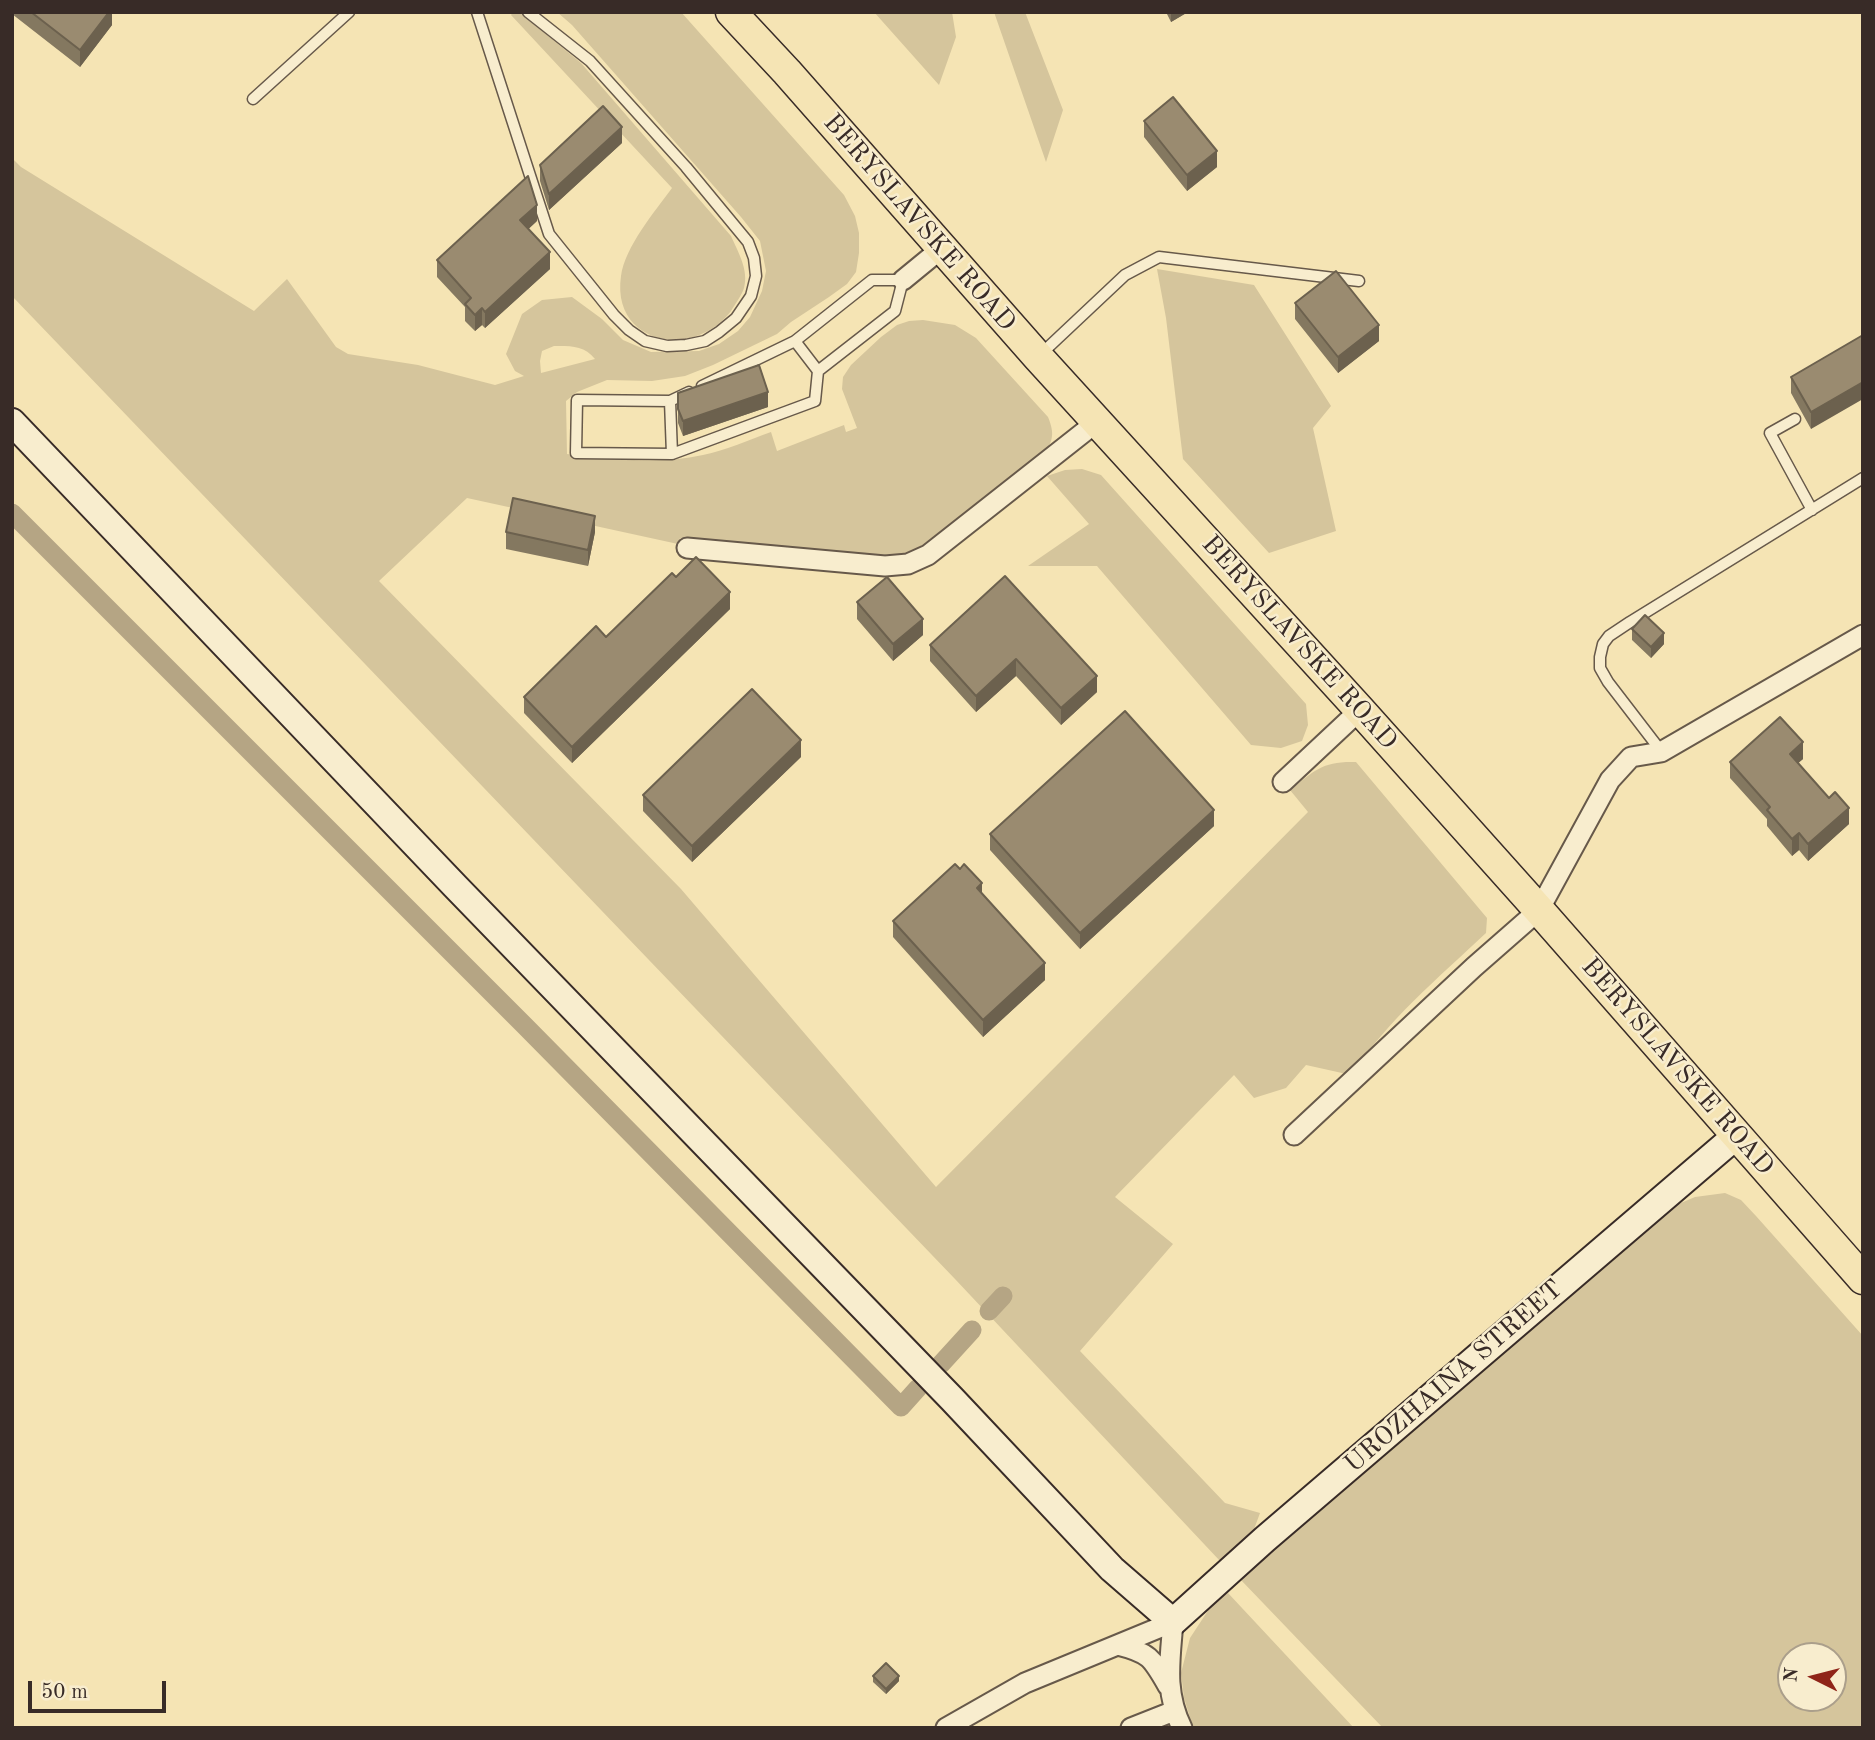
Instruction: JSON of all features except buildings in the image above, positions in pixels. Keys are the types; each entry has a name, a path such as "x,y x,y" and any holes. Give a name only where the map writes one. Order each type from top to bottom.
{"main road":[{"name":"BERYSLAVSKE ROAD","path":"731,12 1038,357 1539,910 1863,1279"}],"street":[{"path":"903,280 942,248"},
{"path":"687,548 885,566 908,564 928,555 1098,421"},
{"path":"12,422 455,886 952,1399 1112,1569 1172,1622"},
{"path":"1294,1135 1539,910 1610,780 1631,757 1661,752 1863,635"},
{"path":"1283,782 1360,710"},
{"name":"UROZHAINA STREET","path":"1172,1622 1265,1539 1737,1135"},
{"path":"946,1728 1025,1683 1172,1622"},
{"path":"1169,1687 1172,1622"},
{"path":"1118,1645 1137,1650 1148,1656 1157,1666 1169,1687 1178,1719 1131,1728"}],"lane":[{"path":"253,99 349,12"},
{"path":"477,12 549,234 614,315 645,341 667,346 705,341 736,318 751,296 756,276 754,258 748,242 686,167 590,61 527,12"},
{"path":"1038,357 1125,275 1159,257 1359,281"},
{"path":"795,341 818,371 815,401 671,453 576,453 578,400 670,401 795,341 872,280 903,280 895,311 818,371"},
{"path":"670,401 671,453"},
{"path":"1795,419 1770,433 1812,510"},
{"path":"1661,752 1600,668 1603,644 1609,636 1630,622 1863,478"}],"shaded area":[{"path":"513,12 519,12 581,63 731,236 744,268 744,288 731,311 715,326 697,336 677,340 658,338 642,330 629,317 621,299 621,276 628,253 672,188 511,15"},
{"path":"557,12 681,12 844,195 855,216 859,233 859,253 856,272 847,284 777,334 685,376 652,381 607,380 577,392 566,401 567,454 669,460 703,455 771,432 777,451 844,425 846,432 857,428 842,389 843,377 851,365 897,325 923,320 955,325 976,338 1048,417 1052,428 1051,442 1043,456 902,560 680,538 678,544 467,498 379,581 681,889 936,1187 1308,812 1290,790 1320,768 1335,763 1356,762 1487,918 1486,933 1397,1018 1351,1075 1306,1065 1286,1088 1254,1098 1234,1075 1115,1197 1173,1244 1080,1351 1225,1503 1260,1513 1253,1532 1220,1561 955,1279 12,296 12,158 21,167 254,311 287,279 336,347 348,354 418,365 495,385 524,376 515,371 506,354 522,314 542,300 572,297 602,319 623,340 651,352 699,351 719,344 738,331 750,317 762,291 766,271 760,241 572,25","holes":["554,346 581,349 595,359 541,373 542,351"]},
{"path":"874,12 952,12 956,37 939,85"},
{"path":"994,12 1025,12 1063,110 1046,162"},
{"path":"1157,269 1254,285 1331,406 1313,428 1336,531 1269,553 1183,459 1166,318"},
{"path":"1082,469 1101,475 1306,704 1308,725 1302,741 1281,748 1251,745 1097,566 1028,566 1089,524 1047,476 1065,470"},
{"path":"1725,1193 1741,1200 1863,1336 1863,1728 1383,1728 1240,1579 1669,1208 1695,1197"},
{"path":"1228,1593 1354,1728 1195,1728 1184,1698 1181,1673 1190,1638 1213,1603"}],"waterway":[{"path":"12,513 901,1407 918,1388"},
{"path":"989,1311 1003,1296"},
{"path":"941,1364 972,1330"}]}
